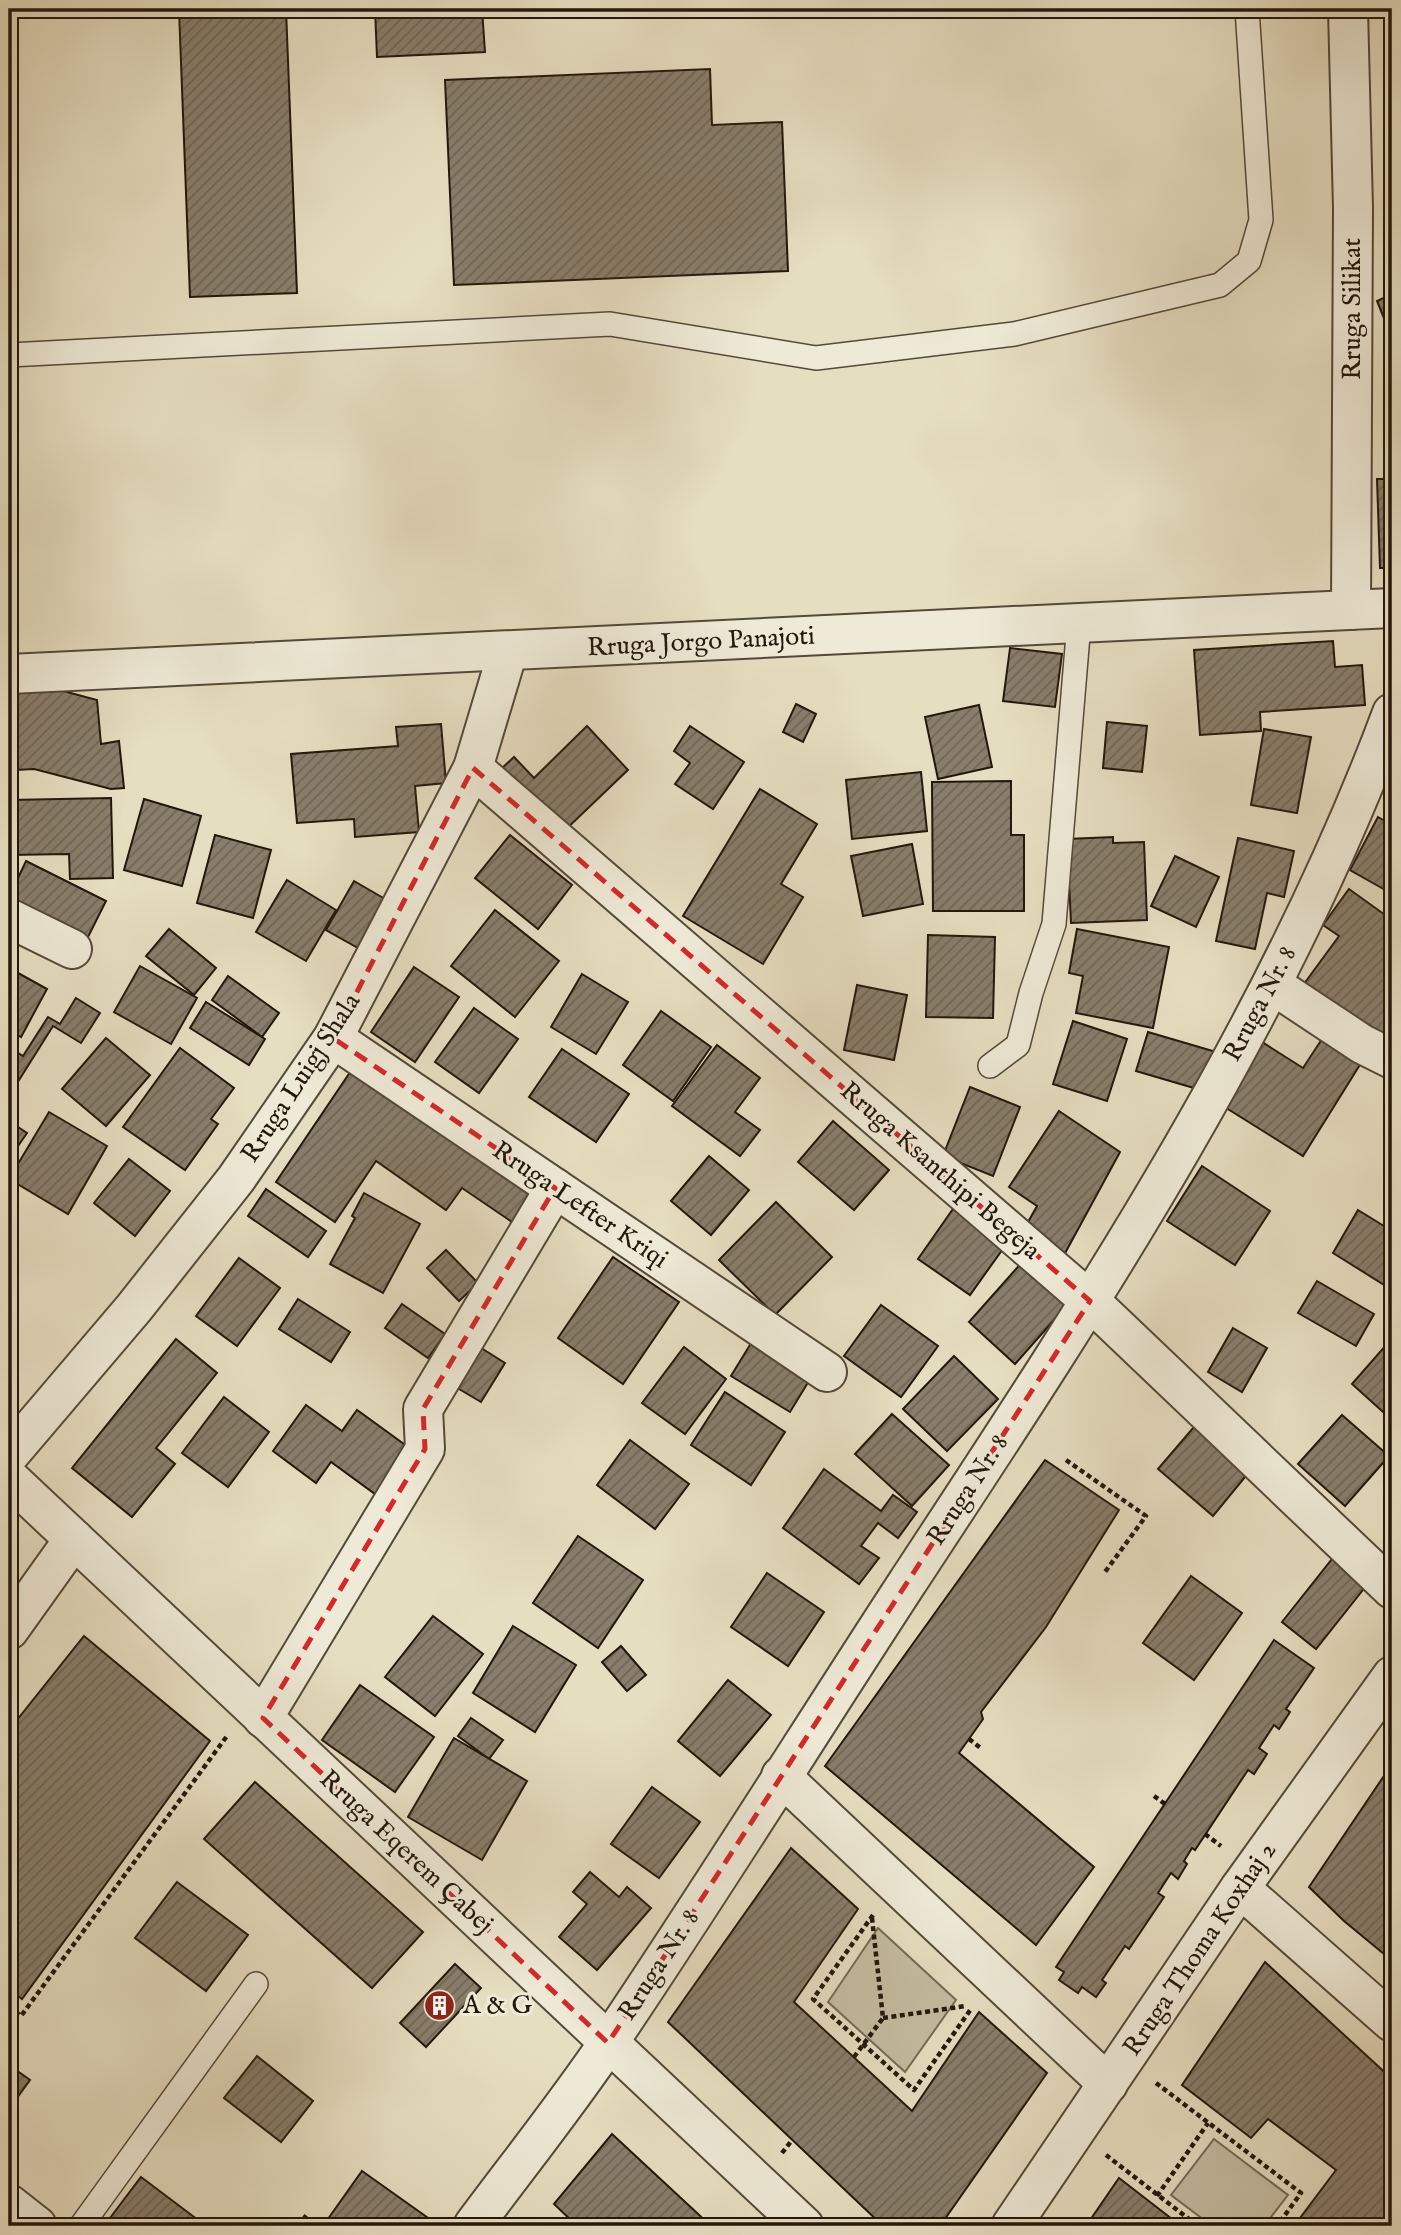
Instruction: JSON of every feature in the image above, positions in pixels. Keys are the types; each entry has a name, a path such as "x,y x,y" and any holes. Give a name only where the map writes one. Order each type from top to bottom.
{"street":[{"name":"Rruga Silikat","path":"1348,9 1353,208 1350,610"},
{"name":"Rruga Jorgo Panajoti","path":"9,674 1392,608"},
{"name":"Rruga Luigj Shala","path":"9,1455 134,1308 236,1179 333,1038 473,768 508,651"},
{"name":"Rruga Nr. 8","path":"473,2226 608,2043 1090,1301 1273,985 1362,794 1392,713"},
{"name":"Rruga Ksanthipi Begeja","path":"473,768 1090,1301 1392,1589"},
{"path":"9,918 72,949"},
{"path":"1273,985 1362,1044 1392,1059"},
{"name":"Rruga Lefter Kriqi","path":"333,1038 827,1372"},
{"path":"263,1718 425,1449 423,1409 555,1188"},
{"name":"Rruga Eqerem Çabej","path":"9,1478 804,2226"},
{"path":"9,1630 74,1539"},
{"name":"Rruga Thoma Koxhaj 2","path":"1012,2226 1240,1888 1392,1676"},
{"path":"781,1776 895,1883 1116,2072"},
{"path":"1240,1888 1392,2022"},
{"path":"9,2204 37,2226"}],"lane":[{"path":"9,355 610,324 816,358 1014,334 1220,285 1249,261 1261,220 1247,9"},
{"path":"990,1066 1018,1045 1031,993 1054,924 1079,623"},
{"path":"81,2226 256,1984"}],"path":[{"path":"1066,1460 1146,1516 1105,1572"},
{"path":"9,2006 21,2016 227,1736"},
{"path":"969,1739 982,1749"},
{"path":"1154,1796 1165,1804"},
{"path":"1205,1834 1224,1848"},
{"path":"883,2018 974,2005 914,2090 813,1999 895,1883"},
{"path":"854,2057 883,2018 872,1917"},
{"path":"1116,2072 1208,2123 1301,2193 1277,2226"},
{"path":"1157,2196 1208,2123"},
{"path":"1075,2131 1198,2226"},
{"path":"299,2226 308,2213"}],"highlighted area":[{"path":"473,768 1090,1301 608,2043 263,1718 425,1449 423,1409 555,1188 333,1038"}],"shaded area":[{"path":"878,1928 956,2000 905,2072 828,2002"},
{"path":"1214,2139 1288,2195 1264,2226 1212,2226 1171,2195"}],"building":[{"path":"286,9 297,293 190,297 179,10"},
{"path":"375,9 482,9 485,52 377,57"},
{"path":"710,69 712,125 782,122 788,271 454,285 445,80"},
{"path":"1392,294 1392,338 1377,301"},
{"path":"1377,479 1392,479 1392,568 1380,568"},
{"path":"1333,641 1335,667 1362,665 1365,705 1260,712 1261,731 1200,735 1194,650"},
{"path":"1010,648 1062,654 1055,707 1003,701"},
{"path":"37,684 97,700 101,744 119,741 124,788 111,789 34,769 16,770 14,752 9,750 9,685"},
{"path":"796,704 816,714 803,742 783,732"},
{"path":"979,705 992,767 938,779 925,717"},
{"path":"1107,722 1147,726 1142,772 1103,768"},
{"path":"441,724 446,783 415,786 419,832 355,837 354,819 297,823 291,754 398,746 396,727"},
{"path":"587,726 628,770 562,833 501,769 514,757 534,778"},
{"path":"690,726 744,762 713,809 675,784 690,763 674,751"},
{"path":"1264,729 1311,737 1297,813 1251,805"},
{"path":"921,772 927,831 852,839 846,780"},
{"path":"1011,781 1011,835 1024,835 1024,911 933,911 932,782"},
{"path":"760,789 817,824 781,884 803,897 763,964 683,916"},
{"path":"111,798 113,878 70,879 69,854 9,855 9,800"},
{"path":"144,799 201,816 182,886 124,870"},
{"path":"1378,817 1392,825 1392,882 1387,891 1350,870"},
{"path":"215,835 271,850 253,918 197,903"},
{"path":"510,835 572,885 538,929 475,878"},
{"path":"1113,837 1113,843 1144,842 1147,920 1071,923 1067,839"},
{"path":"1238,838 1294,851 1284,897 1267,893 1255,949 1216,941"},
{"path":"912,844 923,904 863,916 851,856"},
{"path":"1175,856 1219,877 1196,927 1151,906"},
{"path":"26,861 106,901 85,943 9,903 9,897"},
{"path":"287,880 336,910 306,961 256,932"},
{"path":"354,881 392,903 365,952 326,930"},
{"path":"1349,889 1392,920 1392,1023 1377,1043 1301,988 1339,936 1323,925"},
{"path":"495,910 559,961 515,1017 451,966"},
{"path":"169,929 216,968 194,995 146,956"},
{"path":"1077,929 1169,947 1153,1028 1076,1013 1083,976 1069,973"},
{"path":"928,935 995,937 993,1018 926,1017"},
{"path":"140,966 197,998 171,1044 114,1012"},
{"path":"414,967 459,997 415,1062 371,1032"},
{"path":"9,968 47,989 21,1037 9,1030"},
{"path":"582,974 628,1002 596,1054 551,1027"},
{"path":"228,976 279,1013 262,1037 212,1000"},
{"path":"857,985 907,995 894,1060 844,1050"},
{"path":"76,998 100,1013 81,1043 53,1026 9,1096 9,1047 23,1056 48,1017 60,1024"},
{"path":"206,1002 265,1039 249,1065 190,1028"},
{"path":"474,1008 518,1039 479,1093 435,1062"},
{"path":"661,1011 711,1047 673,1101 623,1065"},
{"path":"1073,1021 1127,1039 1107,1101 1053,1084"},
{"path":"1148,1032 1216,1052 1204,1091 1136,1071"},
{"path":"106,1038 150,1075 106,1126 62,1089"},
{"path":"1322,1039 1361,1063 1303,1156 1223,1106 1262,1042 1303,1068"},
{"path":"717,1045 760,1078 735,1112 760,1130 740,1156 672,1106"},
{"path":"180,1048 234,1088 211,1119 218,1124 185,1170 123,1127"},
{"path":"562,1049 629,1094 596,1142 529,1097"},
{"path":"355,1065 535,1188 512,1222 462,1188 446,1210 376,1161 335,1222 276,1182"},
{"path":"970,1087 1020,1107 993,1176 943,1156"},
{"path":"1059,1111 1120,1152 1064,1255 1023,1231 1037,1206 1009,1187"},
{"path":"49,1112 107,1146 68,1214 9,1179"},
{"path":"9,1121 27,1133 9,1159"},
{"path":"833,1121 889,1170 854,1210 798,1162"},
{"path":"709,1156 749,1190 711,1235 671,1201"},
{"path":"129,1159 170,1191 135,1236 94,1203"},
{"path":"1202,1166 1270,1211 1235,1265 1167,1221"},
{"path":"266,1189 326,1231 308,1257 248,1216"},
{"path":"364,1193 420,1224 383,1293 330,1264 355,1218 352,1216"},
{"path":"776,1202 832,1257 775,1315 719,1260"},
{"path":"953,1209 1005,1246 970,1295 918,1259"},
{"path":"1358,1210 1392,1231 1392,1282 1389,1288 1333,1253"},
{"path":"446,1250 478,1283 459,1301 427,1268"},
{"path":"613,1257 679,1302 623,1384 558,1338"},
{"path":"239,1258 280,1288 237,1346 196,1316"},
{"path":"1024,1260 1070,1302 1015,1364 969,1322"},
{"path":"1317,1281 1374,1314 1356,1346 1298,1313"},
{"path":"298,1299 350,1332 331,1362 279,1329"},
{"path":"402,1304 445,1334 428,1358 385,1328"},
{"path":"881,1305 938,1346 901,1397 844,1356"},
{"path":"1233,1328 1267,1348 1242,1392 1208,1372"},
{"path":"756,1335 815,1371 790,1412 731,1376"},
{"path":"176,1339 217,1373 156,1448 175,1464 132,1517 72,1468"},
{"path":"1387,1344 1392,1349 1392,1420 1352,1384"},
{"path":"478,1346 505,1363 481,1402 454,1386"},
{"path":"684,1347 726,1379 685,1434 642,1403"},
{"path":"954,1356 998,1399 947,1451 903,1409"},
{"path":"725,1392 785,1432 751,1485 691,1445"},
{"path":"224,1397 269,1432 228,1487 182,1453"},
{"path":"306,1405 342,1431 357,1410 408,1447 375,1494 331,1462 316,1483 273,1451"},
{"path":"892,1414 949,1465 912,1506 855,1454"},
{"path":"1342,1415 1389,1456 1345,1506 1298,1464"},
{"path":"1200,1420 1254,1466 1213,1516 1158,1469"},
{"path":"630,1440 689,1484 655,1529 597,1485"},
{"path":"1045,1460 1119,1510 1046,1627 981,1712 983,1719 959,1753 1094,1867 1036,1945 825,1766"},
{"path":"824,1469 881,1511 893,1495 917,1512 898,1538 878,1523 861,1546 879,1558 859,1584 783,1528"},
{"path":"578,1536 643,1580 598,1648 533,1603"},
{"path":"1336,1554 1370,1581 1316,1649 1282,1622"},
{"path":"767,1573 824,1612 788,1666 731,1627"},
{"path":"1191,1576 1242,1613 1194,1680 1143,1643"},
{"path":"433,1616 483,1654 435,1716 385,1677"},
{"path":"513,1626 576,1665 535,1732 473,1693"},
{"path":"84,1636 210,1741 22,1999 9,1989 9,1730"},
{"path":"1274,1640 1314,1668 1286,1709 1290,1712 1279,1729 1274,1725 1259,1748 1267,1754 1254,1774 1248,1770 1195,1850 1192,1848 1178,1879 1171,1873 1158,1893 1164,1897 1129,1949 1125,1946 1102,1980 1106,1983 1096,1997 1082,1987 1078,1993 1059,1980 1064,1972 1056,1967"},
{"path":"621,1646 646,1675 627,1691 602,1662"},
{"path":"728,1680 771,1715 720,1776 678,1741"},
{"path":"360,1685 434,1737 395,1792 322,1740"},
{"path":"471,1718 503,1740 489,1759 458,1736"},
{"path":"454,1738 527,1781 482,1860 408,1817"},
{"path":"1392,1764 1392,1942 1384,1954 1309,1887"},
{"path":"255,1782 423,1932 372,1988 204,1839"},
{"path":"652,1787 700,1822 659,1878 611,1844"},
{"path":"791,1848 858,1909 794,2002 912,2111 979,2012 1047,2073 940,2226 883,2226 668,2022"},
{"path":"590,1872 619,1897 627,1887 651,1908 597,1970 559,1937 587,1904 573,1892"},
{"path":"177,1882 248,1935 206,1991 135,1938"},
{"path":"1265,1962 1392,2079 1392,2226 1294,2226 1336,2170 1268,2119 1251,2138 1182,2085"},
{"name":"A & G","path":"455,1964 481,1988 426,2047 400,2023"},
{"path":"257,2056 313,2101 281,2142 224,2098"},
{"path":"9,2065 30,2080 9,2109"},
{"path":"612,2134 711,2226 577,2226 554,2204"},
{"path":"362,2171 438,2225 438,2226 323,2226"},
{"path":"141,2177 206,2226 104,2226"},
{"path":"1119,2178 1181,2226 1086,2226"}],"place":[{"name":"A & G","path":"440,2005"}]}
